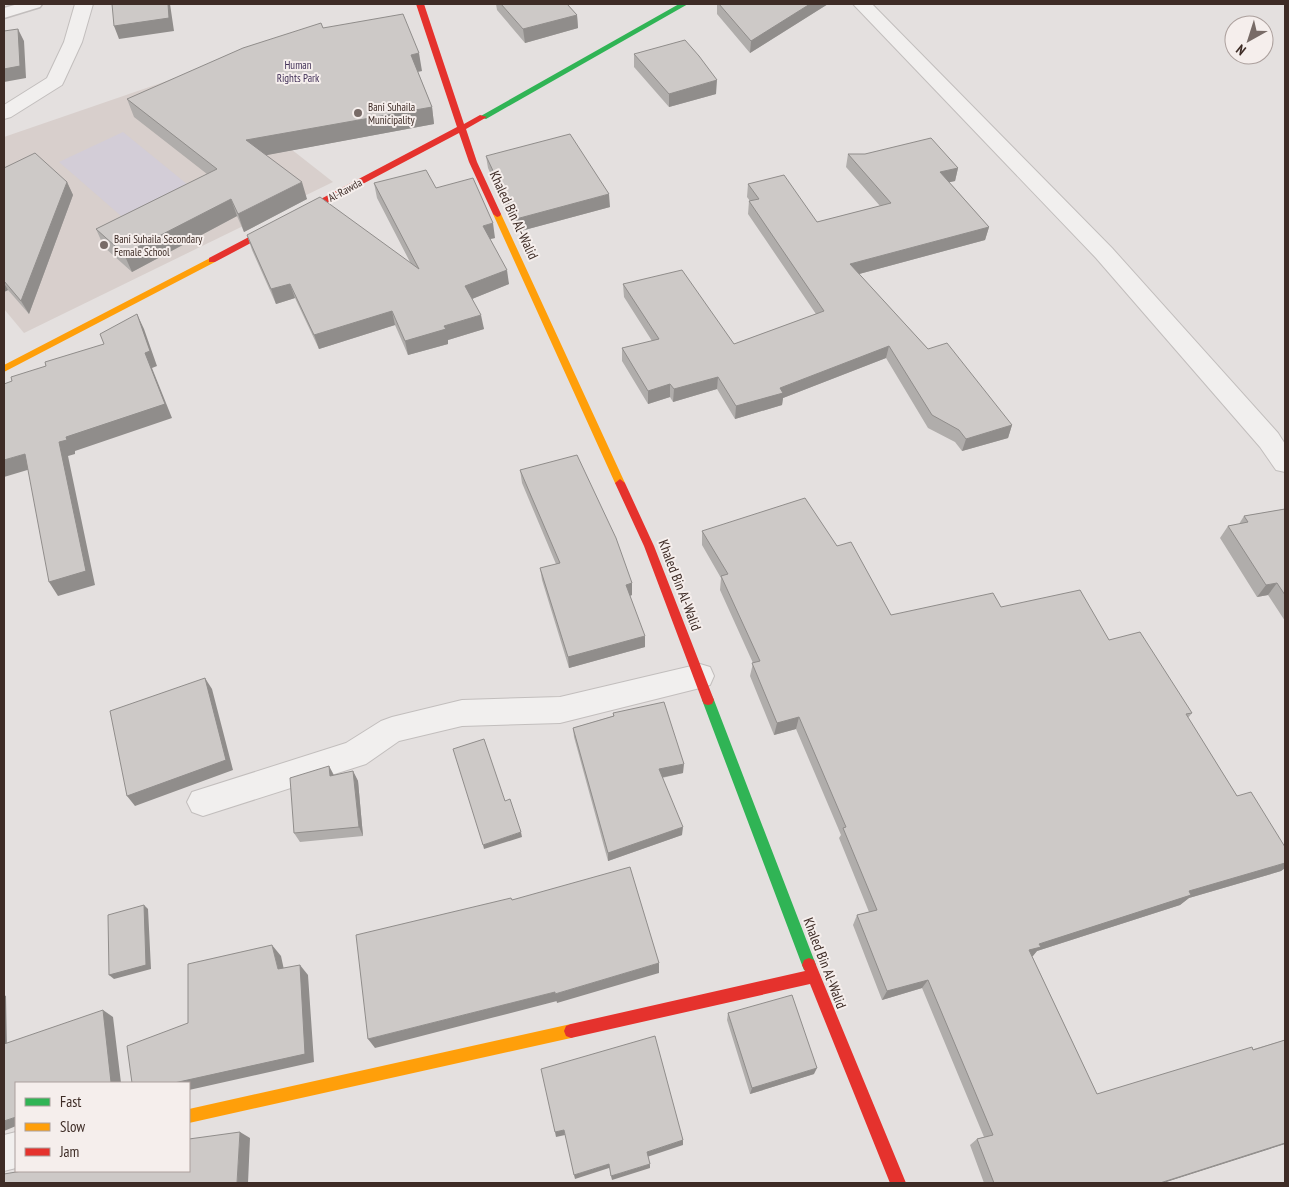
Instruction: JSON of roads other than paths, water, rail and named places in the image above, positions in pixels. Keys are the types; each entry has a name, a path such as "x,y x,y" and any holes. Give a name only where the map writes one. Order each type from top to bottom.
{"street":[{"path":"4,113 56,80 73,42 84,4"},
{"name":"Khaled Bin Al-Walid","path":"420,4 473,162 649,546 700,676 812,976 898,1183"},
{"name":"Al-Rawda","path":"4,370 463,128 684,4"},
{"path":"862,4 1104,253 1269,440 1285,463"},
{"path":"203,802 355,754 392,730 462,713 560,710 700,676"},
{"path":"190,1116 812,976"}],"lane":[{"path":"4,13 34,4"}],"place":[{"name":"Bani Suhaila Municipality","path":"358,113"},
{"name":"Bani Suhaila Secondary Female School","path":"104,245"}],"park label":[{"name":"Human Rights Park","path":"298,71"}]}
